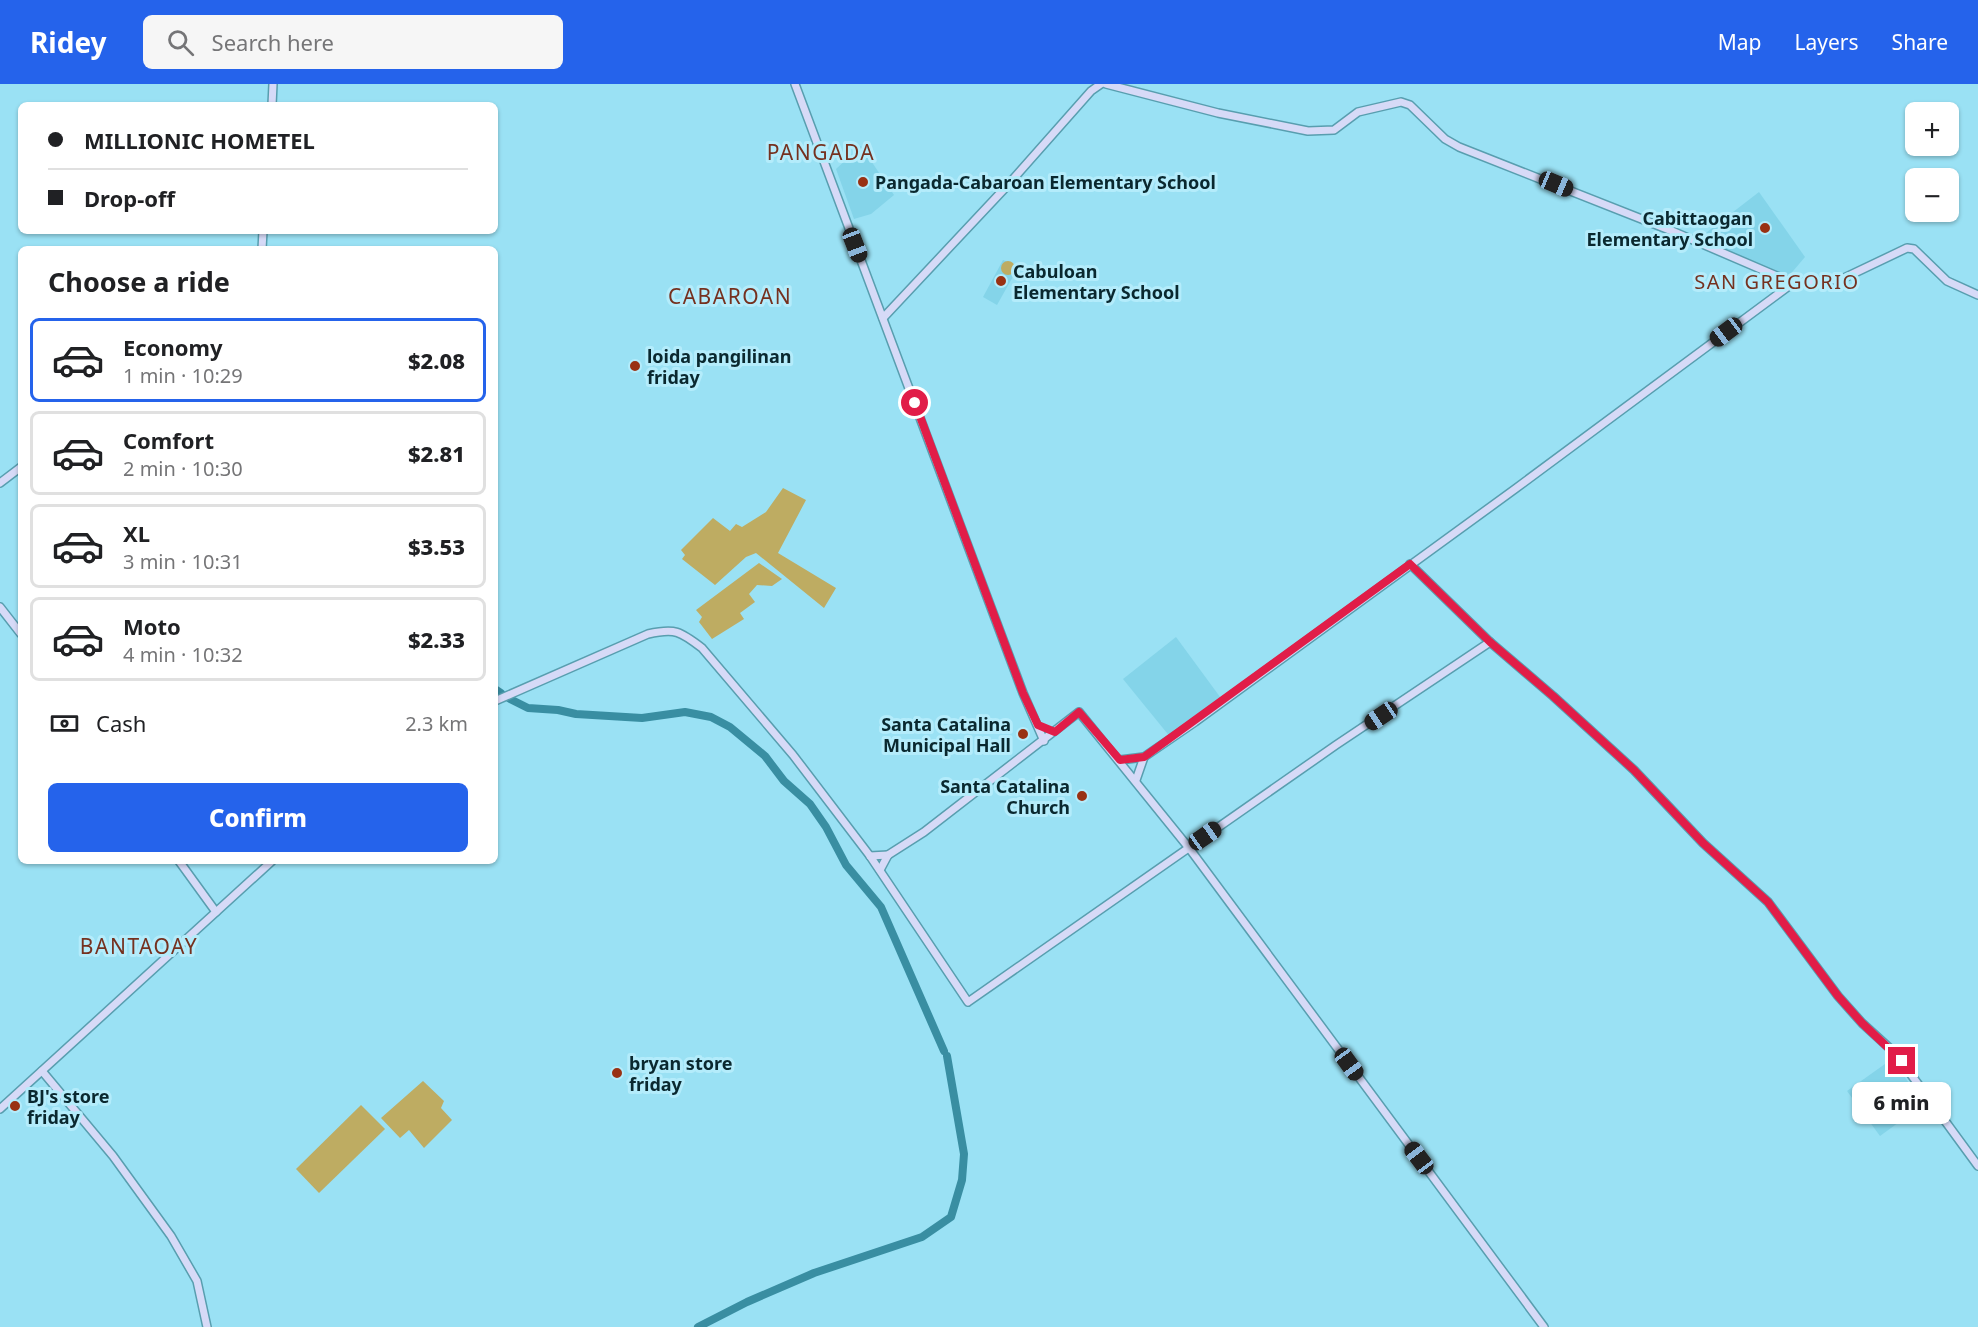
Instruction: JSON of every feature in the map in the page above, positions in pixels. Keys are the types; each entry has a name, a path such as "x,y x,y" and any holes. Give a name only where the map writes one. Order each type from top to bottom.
{"street":[{"path":"272,102 273,84"},
{"path":"795,84 1023,693 1044,741"},
{"path":"883,318 1006,187 1091,90 1103,84 1169,98 1210,111 1308,130 1334,130 1358,112 1405,103 1445,140 1459,147 1686,236 1793,283 1842,279 1907,248 1914,249 1947,281 1978,296"},
{"path":"1120,760 1144,757 1515,489 1793,283"},
{"path":"0,483 18,469"},
{"path":"1410,564 1490,642 1634,770 1703,843 1768,902 1838,996 1862,1023 1896,1053 1978,1166"},
{"path":"0,607 18,630"},
{"path":"498,700 648,634 671,630 680,632 702,648 793,756 880,870 968,1002 1490,642"},
{"path":"880,870 888,855 924,832 1079,712 1189,848 1544,1327"},
{"path":"1038,725 1055,732"},
{"path":"1136,780 1144,757"},
{"path":"870,856 888,855"},
{"path":"181,864 216,912"},
{"path":"0,1109 269,864"},
{"path":"42,1071 113,1156 171,1236 197,1281 207,1327"}],"shaded area":[{"name":"Pangada-Cabaroan Elementary School","path":"861,146 894,195 871,214 854,219 836,169"},
{"name":"Cabittaogan Elementary School","path":"1759,192 1805,257 1788,277 1698,239"},
{"name":"Cabuloan Elementary School","path":"1003,260 1019,266 997,305 983,297"},
{"path":"1005,261 1011,261 1015,268 1011,275 1005,275 1001,271 1001,265"},
{"path":"783,488 806,500 778,553 836,588 824,608 756,553 746,557 715,585 682,559 685,555 681,550 713,518 730,531 736,524 742,527 766,512"},
{"path":"759,563 782,579 772,586 757,585 749,594 755,602 740,613 744,619 712,639 699,622 702,617 696,610"},
{"path":"1176,637 1223,701 1171,738 1123,679"},
{"path":"1892,1059 1924,1104 1880,1136 1847,1091"},
{"path":"423,1081 444,1101 441,1108 452,1120 424,1148 409,1130 400,1138 381,1118"},
{"path":"361,1105 385,1129 319,1193 296,1169"}],"waterway":[{"path":"510,699 528,708 576,714 642,718 685,712 711,717 730,727 765,756 784,781 810,804 826,827 846,865 881,907 944,1051"},
{"path":"698,1327 747,1302 814,1273 922,1237 951,1217 962,1180 964,1154 947,1056"}],"place":[{"name":"Pangada-Cabaroan Elementary School","path":"863,182"},
{"name":"Cabittaogan Elementary School","path":"1765,228"},
{"name":"Cabuloan Elementary School","path":"1001,281"},
{"name":"loida pangilinan friday","path":"635,366"},
{"name":"Santa Catalina Municipal Hall","path":"1023,734"},
{"name":"Santa Catalina Church","path":"1082,796"},
{"name":"bryan store friday","path":"617,1073"},
{"name":"BJ's store friday","path":"15,1106"}],"district":[{"name":"PANGADA","path":"821,152"},
{"name":"SAN GREGORIO","path":"1777,281"},
{"name":"CABAROAN","path":"730,296"},
{"name":"BANTAOAY","path":"139,946"}],"route":[{"path":"915,403 1023,693 1038,725 1055,732 1079,712 1120,760 1144,757 1410,564 1490,642 1634,770 1703,843 1777,911 1838,996 1862,1023 1902,1061"}]}
